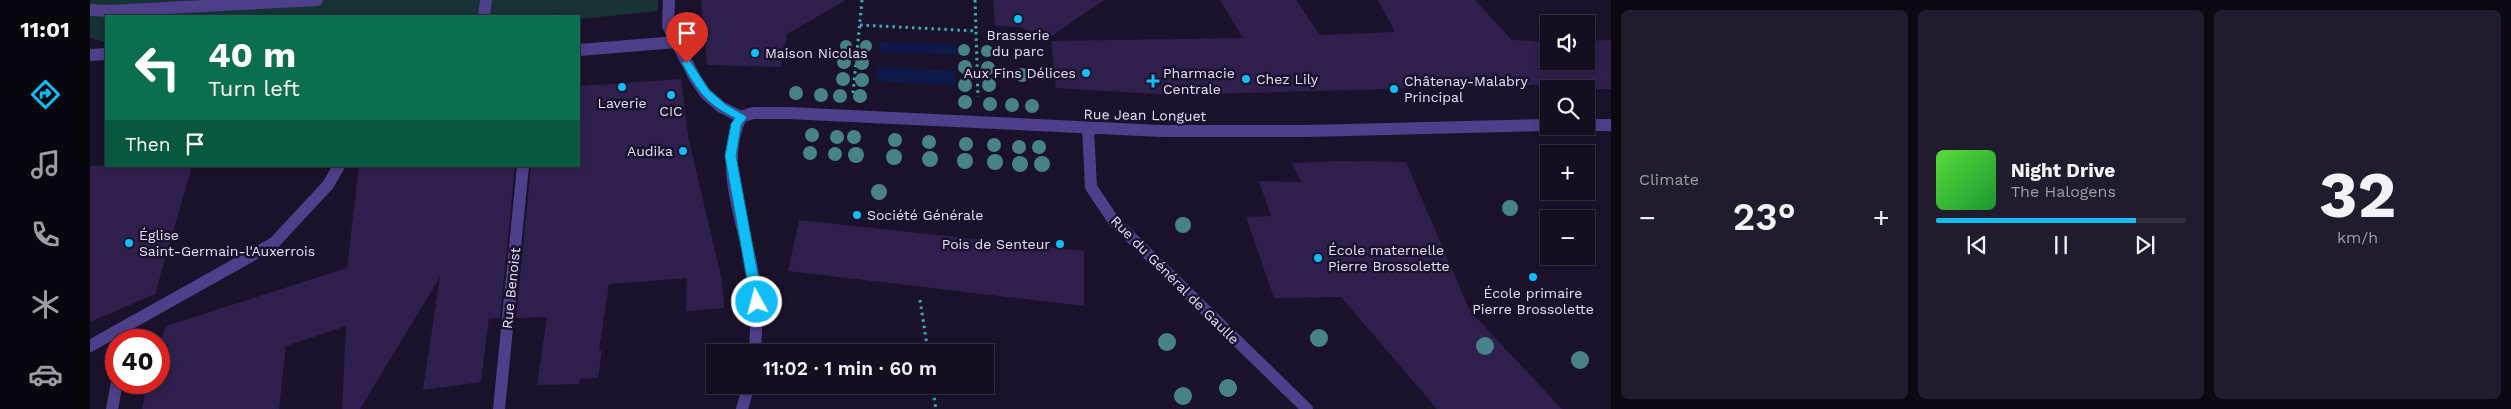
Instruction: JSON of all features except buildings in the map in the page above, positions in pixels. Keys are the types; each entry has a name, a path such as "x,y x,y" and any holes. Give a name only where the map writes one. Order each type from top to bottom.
{"street":[{"path":"90,10 98,0"},
{"path":"90,10 110,11 317,0"},
{"path":"484,15 486,0"},
{"path":"669,0 668,26 705,93 722,107 742,117 736,124 730,156 755,286 757,302 755,344"},
{"path":"580,50 676,42"},
{"path":"90,55 105,54"},
{"name":"Rue Jean Longuet","path":"742,117 765,113 1088,129 1307,131 1540,125"},
{"path":"1595,125 1611,125"},
{"name":"Rue du Général de Gaulle","path":"1088,129 1091,187 1113,220 1307,409"},
{"path":"90,346 274,243 328,185 337,167"},
{"name":"Rue Benoist","path":"499,409 523,167"},
{"path":"127,329 128,325"},
{"path":"112,409 115,394"},
{"path":"742,409 746,394"}],"path":[{"path":"851,116 862,0"},
{"path":"975,0 978,123"},
{"path":"860,25 976,31"},
{"path":"920,300 927,344"},
{"path":"934,394 936,409"}],"green space":[{"path":"90,0 658,0 658,11 580,19 580,15 559,15 559,13 538,15 105,15 105,42 90,38"}],"water":[{"path":"879,42 957,45 957,55 878,51"},
{"path":"877,67 955,71 955,85 876,81"}],"place":[{"name":"Brasserie du parc","path":"1018,19"},
{"name":"Maison Nicolas","path":"755,53"},
{"name":"Aux Fins Délices","path":"1086,73"},
{"name":"Chez Lily","path":"1246,79"},
{"name":"Pharmacie Centrale","path":"1153,81"},
{"name":"Laverie","path":"622,87"},
{"name":"Châtenay-Malabry Principal","path":"1394,89"},
{"name":"CIC","path":"671,95"},
{"name":"Audika","path":"683,151"},
{"name":"Société Générale","path":"857,215"},
{"name":"Église Saint-Germain-l'Auxerrois","path":"129,243"},
{"name":"Pois de Senteur","path":"1060,244"},
{"name":"École maternelle Pierre Brossolette","path":"1318,258"},
{"name":"École primaire Pierre Brossolette","path":"1533,277"}],"route":[{"path":"687,63 705,93 722,107 742,117 736,124 730,156 746,231 757,302"}]}
